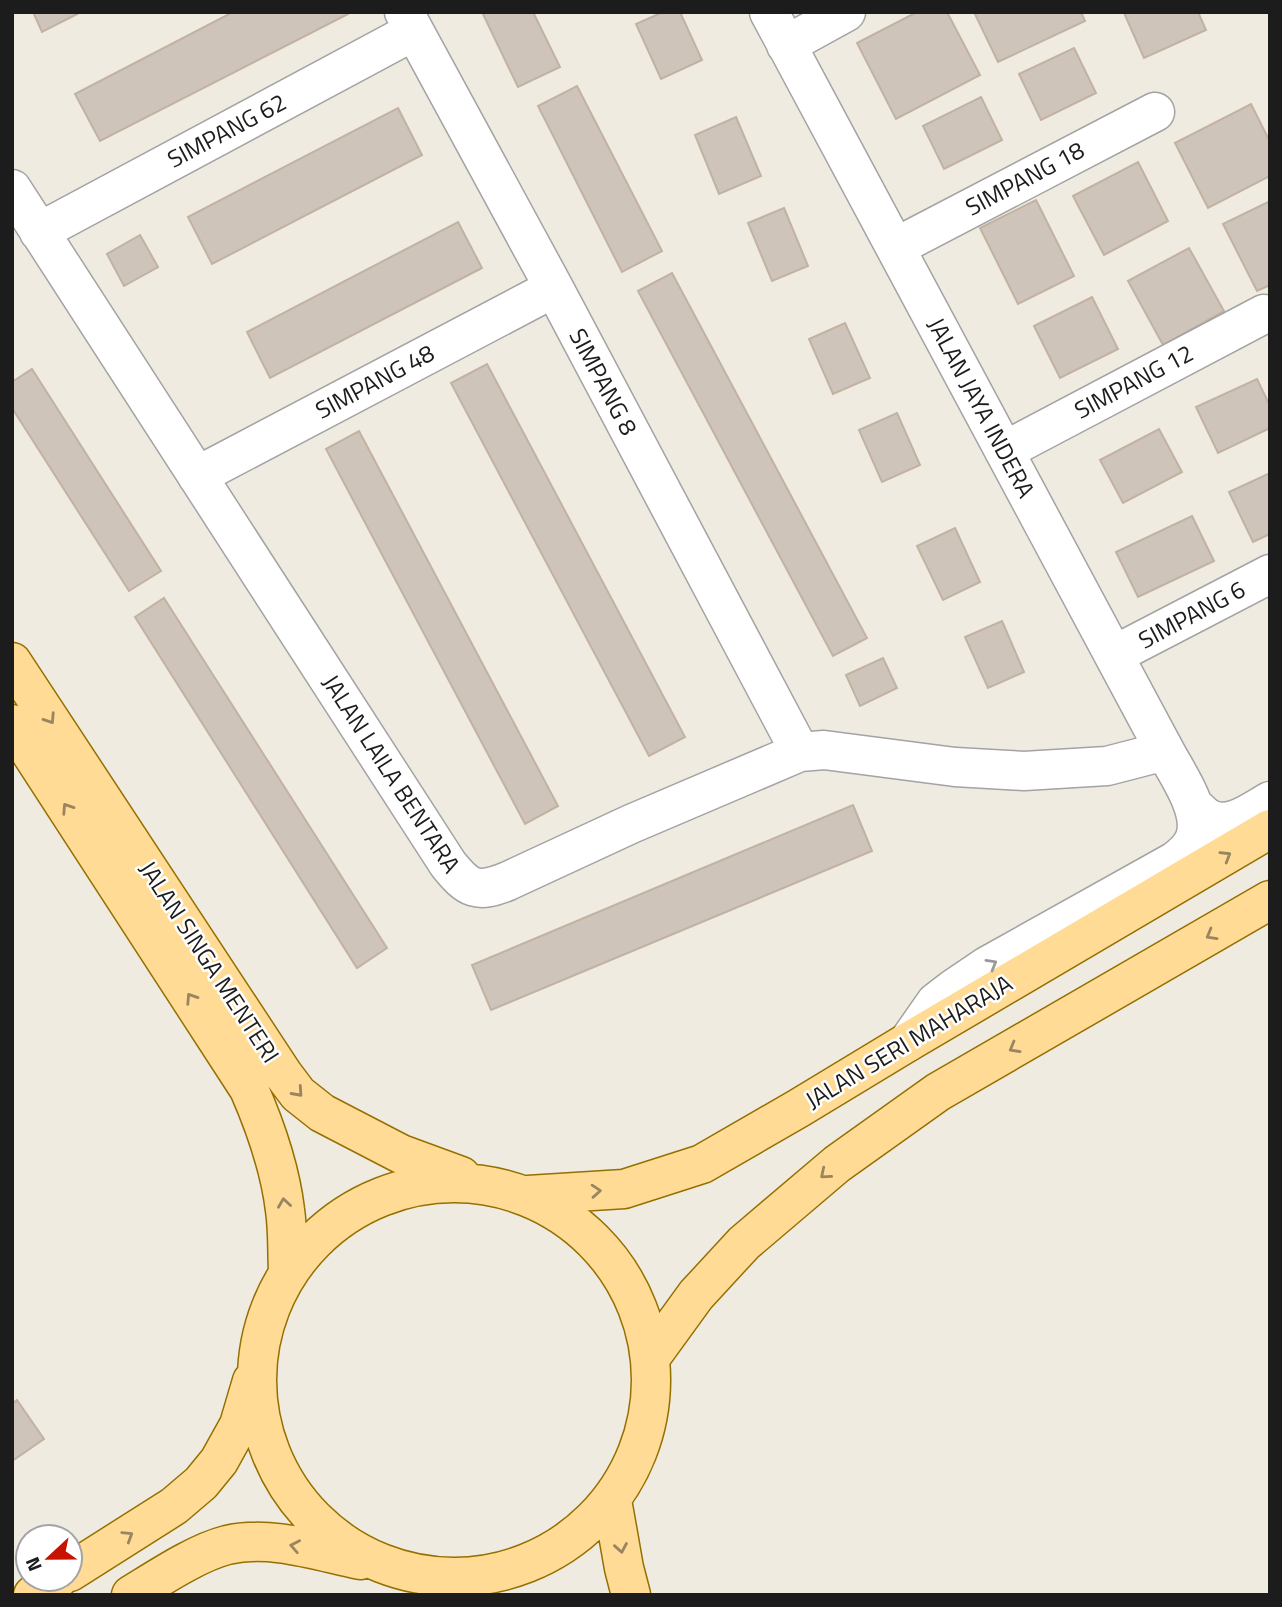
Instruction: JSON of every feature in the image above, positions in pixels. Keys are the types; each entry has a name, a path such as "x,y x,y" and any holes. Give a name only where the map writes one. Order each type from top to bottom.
{"main road":[{"name":"JALAN SINGA MENTERI","path":"12,662 298,1094 322,1113 401,1154 477,1182"},
{"name":"JALAN SINGA MENTERI","path":"12,724 249,1089 265,1125 281,1183 286,1213 288,1271"},
{"name":"JALAN SERI MAHARAJA","path":"528,1195 624,1189 702,1164 1270,829"},
{"path":"651,1357 696,1295 744,1243 837,1164 939,1092 1270,900"},
{"path":"84,1563 174,1506 201,1483 219,1461 239,1425 256,1367 266,1317 288,1271 323,1229 369,1199 422,1183 477,1182 528,1195 574,1222 611,1259 638,1305 651,1357 650,1408 637,1456 612,1500 577,1536 500,1586 435,1578 288,1545 256,1542 226,1545 199,1556 131,1595"},
{"path":"256,1367 260,1418 276,1466 283,1477 304,1508 341,1543 386,1566"},
{"path":"612,1500 631,1595"}],"street":[{"path":"778,29 846,12"},
{"name":"SIMPANG 62","path":"39,232 409,22"},
{"name":"SIMPANG 8","path":"409,22 554,288 800,752"},
{"name":"JALAN JAYA INDERA","path":"778,29 1193,805"},
{"name":"SIMPANG 18","path":"896,247 1154,111"},
{"name":"JALAN LAILA BENTARA","path":"12,189 448,864 461,880 476,888 490,888 508,881 631,824 800,752 824,750 954,767 1024,771 1107,766 1165,751"},
{"name":"SIMPANG 48","path":"197,476 554,288"},
{"name":"SIMPANG 12","path":"1004,451 1264,314"},
{"name":"SIMPANG 6","path":"1114,656 1270,574"},
{"path":"1193,805 1207,817 1225,822 1245,816 1270,800"},
{"path":"908,1042 936,1002 953,989 987,966 1175,861 1187,851 1194,839 1198,825 1193,805"}],"building":[{"path":"33,12 81,12 42,32"},
{"path":"233,12 348,14 100,141 75,94"},
{"path":"482,12 533,12 560,67 518,87"},
{"path":"663,12 680,12 702,60 661,79 636,24"},
{"path":"917,12 947,12 980,75 896,119 857,43"},
{"path":"974,12 1081,12 1085,21 998,62"},
{"path":"1198,12 1206,30 1144,58 1124,13"},
{"path":"1074,48 1096,93 1041,120 1019,74"},
{"path":"577,86 662,251 622,272 538,106"},
{"path":"981,97 1002,140 944,169 923,126"},
{"path":"1251,104 1270,142 1270,176 1208,208 1175,143"},
{"path":"398,108 422,155 212,264 188,217"},
{"path":"736,117 761,176 719,194 695,135"},
{"path":"1138,162 1168,221 1104,255 1073,196"},
{"path":"1036,200 1074,276 1018,304 980,228"},
{"path":"1270,201 1270,285 1257,291 1223,224"},
{"path":"784,208 808,266 772,281 748,223"},
{"path":"458,222 482,268 270,378 247,332"},
{"path":"140,235 158,267 124,286 107,254"},
{"path":"1189,248 1224,311 1163,345 1128,281"},
{"path":"672,273 867,638 833,656 638,291"},
{"path":"1092,297 1118,349 1060,378 1034,326"},
{"path":"845,323 870,378 833,394 809,339"},
{"path":"487,364 685,737 649,756 451,383"},
{"path":"32,369 161,571 129,591 12,408 12,382"},
{"path":"1257,379 1270,406 1270,428 1218,453 1196,407"},
{"path":"897,413 920,465 882,482 859,430"},
{"path":"1159,429 1182,472 1123,503 1100,460"},
{"path":"359,431 558,806 525,824 326,449"},
{"path":"1270,473 1270,534 1253,542 1229,492"},
{"path":"1192,516 1214,561 1138,597 1116,552"},
{"path":"955,528 980,582 943,600 917,546"},
{"path":"164,598 387,948 357,968 135,617"},
{"path":"1002,621 1024,672 988,688 965,637"},
{"path":"883,658 897,688 860,706 846,675"},
{"path":"853,805 872,851 491,1010 472,965"},
{"path":"17,1400 44,1439 12,1461 12,1404"}]}
